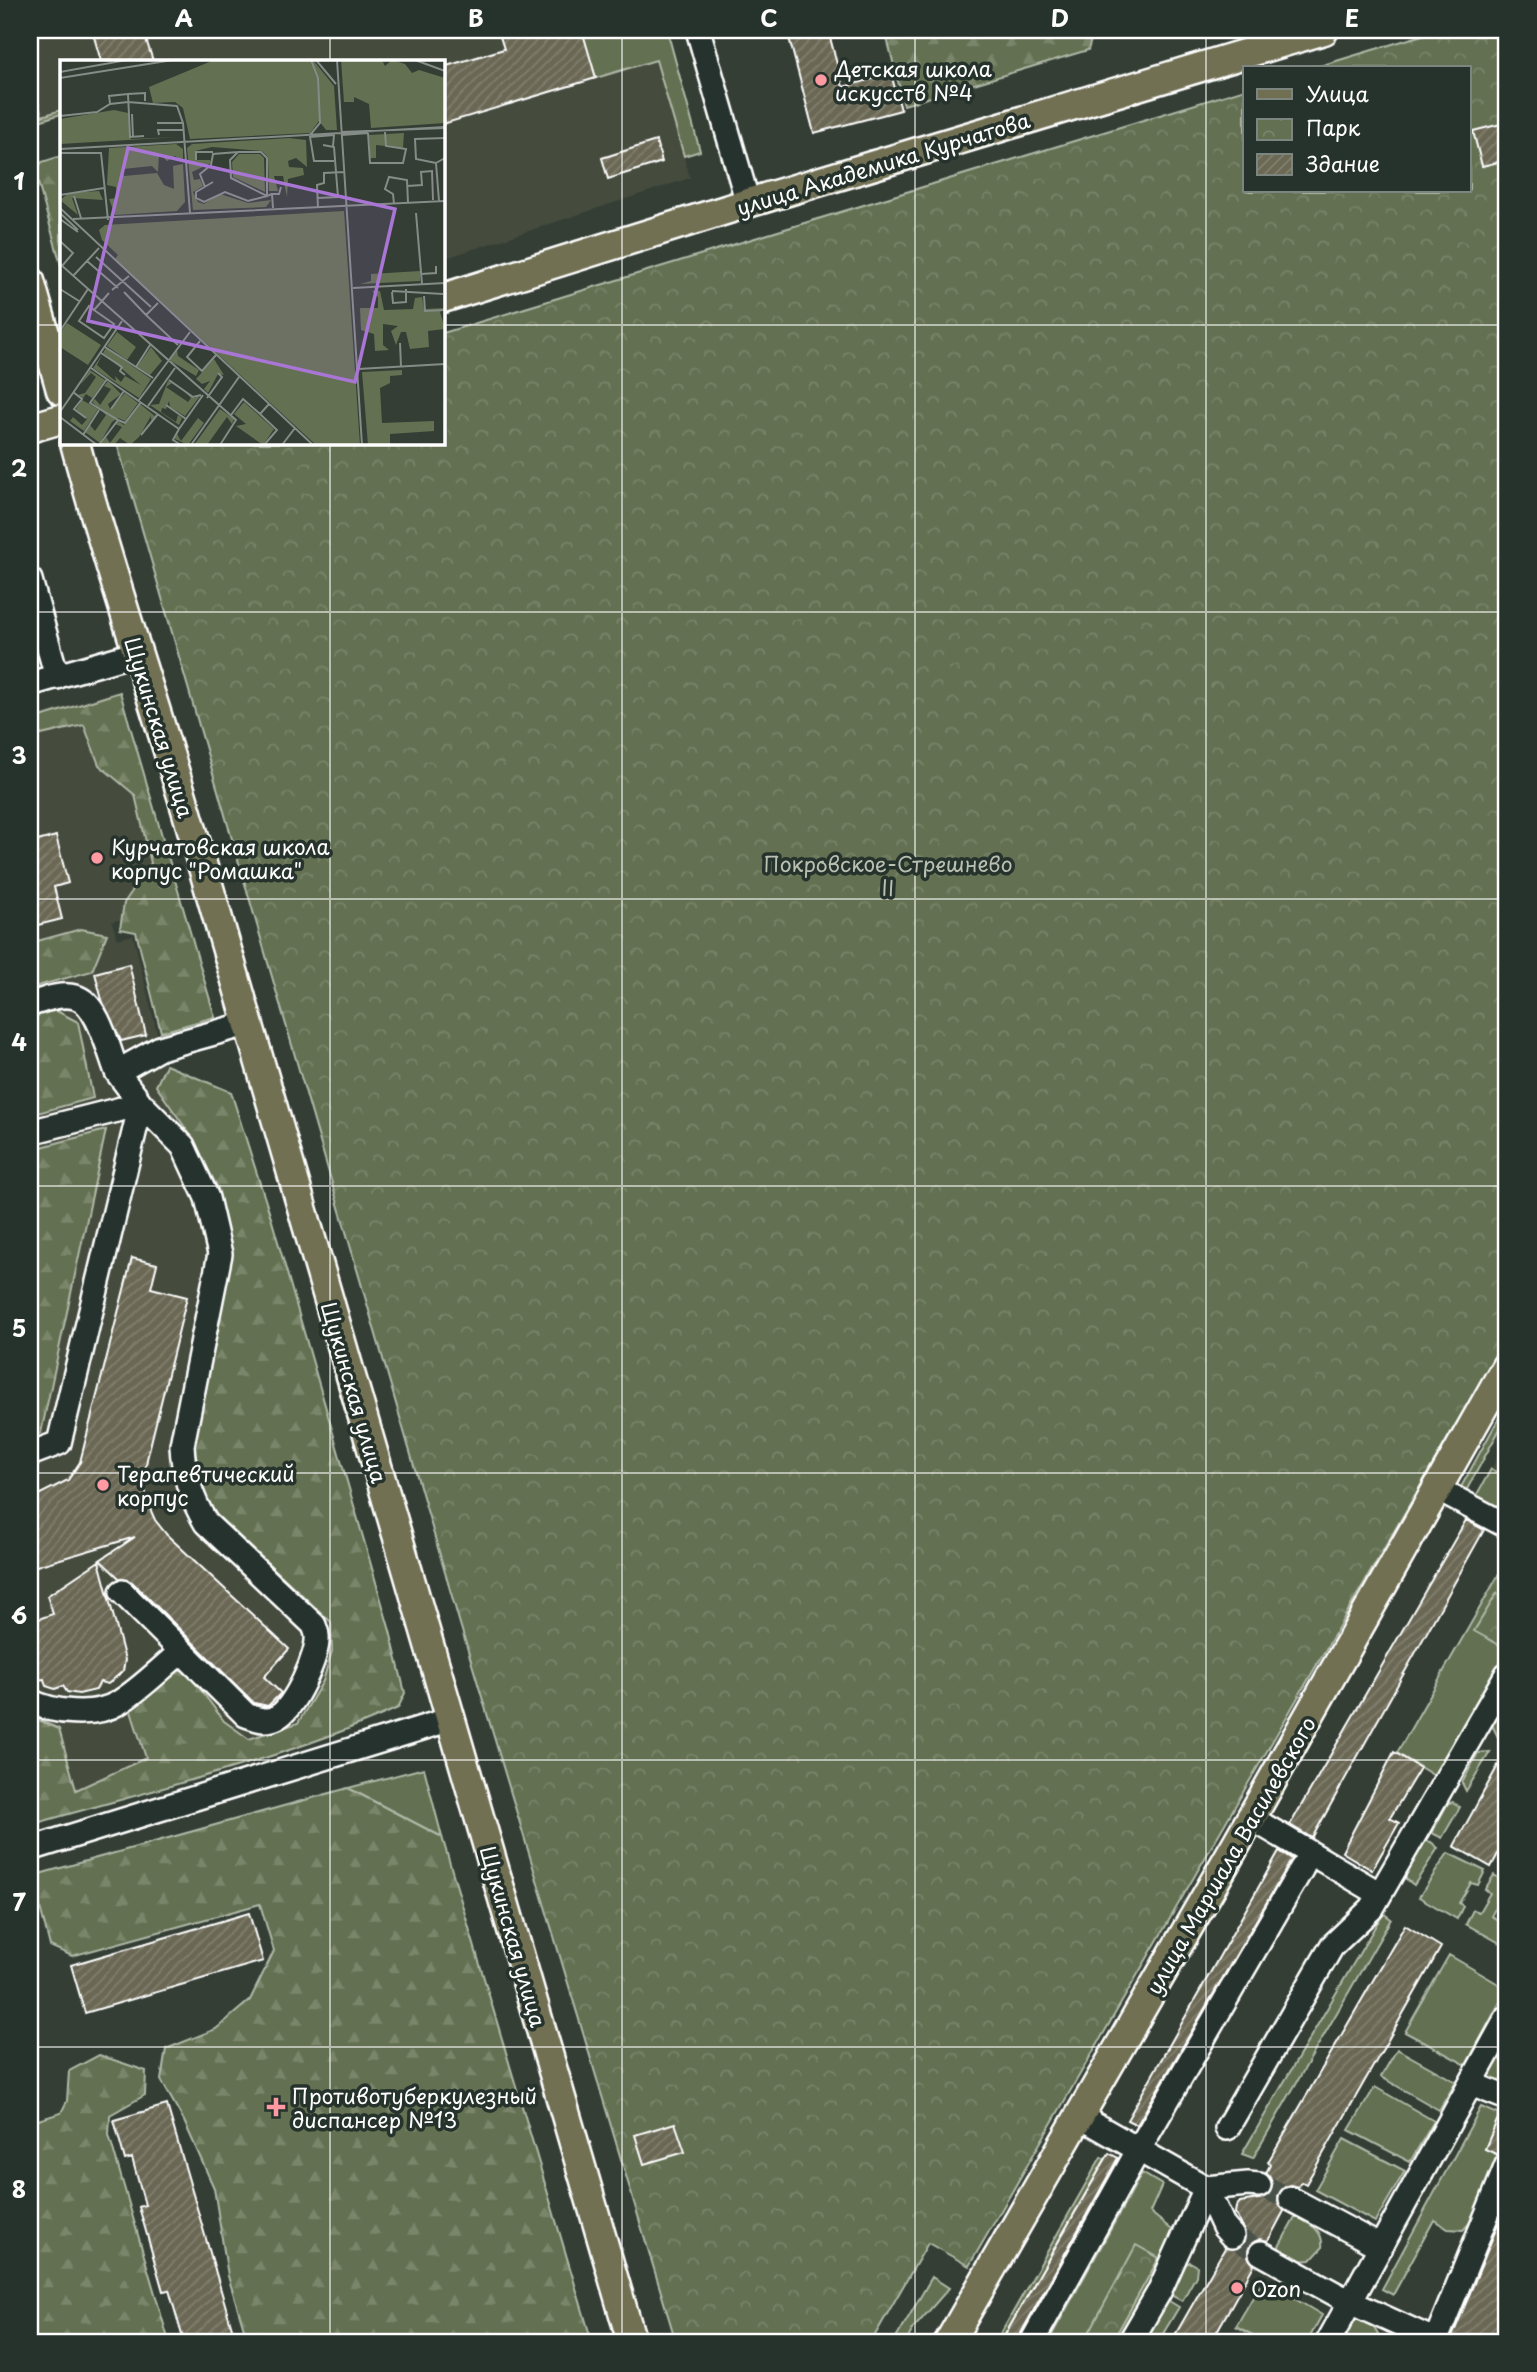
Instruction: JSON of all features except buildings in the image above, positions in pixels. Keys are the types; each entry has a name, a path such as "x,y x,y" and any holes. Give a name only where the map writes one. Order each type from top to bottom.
{"main road":[{"name":"улица Академика Курчатова","path":"444,298 748,203 1324,30"},
{"path":"30,281 60,386"},
{"path":"30,428 60,419"},
{"name":"Щукинская улица","path":"75,444 137,653 162,725 632,2342"},
{"name":"улица Маршала Василевского","path":"949,2342 1081,2117 1437,1489 1500,1392 1507,1365"}],"street":[{"path":"698,30 748,203"},
{"path":"30,580 57,677"},
{"path":"30,684 137,653"},
{"path":"31,1004 55,997 76,997 94,1011 117,1072 141,1104 183,1146 206,1198 220,1254 182,1445 183,1469 194,1504 206,1523 314,1625 318,1637 291,1706 278,1717 262,1721 246,1715 122,1592"},
{"path":"117,1072 160,1048 247,1024"},
{"path":"30,1132 141,1104"},
{"path":"30,1454 59,1443 141,1104"},
{"path":"1437,1489 1507,1526"},
{"path":"30,1701 46,1709 82,1712 117,1704 181,1652"},
{"path":"1227,2128 1332,1946 1372,1908 1507,1674"},
{"path":"30,1849 451,1719"},
{"path":"1251,1818 1380,1894"},
{"path":"1032,2342 1139,2149 1302,1868"},
{"path":"1328,2342 1507,2018"},
{"path":"1471,2084 1507,2098"},
{"path":"1081,2117 1206,2189 1224,2227 1232,2236"},
{"path":"1261,2253 1350,2302 1435,2342 1507,2165"},
{"path":"1206,2189 1259,2185"},
{"path":"1130,2342 1159,2292 1206,2189"},
{"path":"1291,2199 1381,2247"}],"shaded area":[{"path":"30,30 581,30 596,78 656,60 690,178 444,259 444,60 60,60 60,110 42,116 30,74"},
{"path":"116,691 178,899 112,922 117,939 133,935 165,1065 230,1093 403,1703 30,1815 30,718"},
{"path":"1507,1441 1507,1487 1487,1476"}],"green space":[{"path":"581,30 667,30 700,151 684,156 656,60 596,78"},
{"path":"885,30 1094,30 1088,50 904,105"},
{"name":"Покровское-Стрешнево II","path":"1439,30 1507,30 1507,1336 969,2266 928,2243 871,2342 676,2342 460,1624 117,444 444,444 444,333 1243,90 1243,192 1470,192 1470,66 1320,66"},
{"path":"30,74 42,116 60,110 60,114 30,124"},
{"path":"60,156 60,261 35,172 42,162"},
{"path":"120,692 215,1017 161,1032 136,932 120,929 124,903 151,863 135,795 99,765 84,725 41,735 31,720"},
{"path":"81,929 107,934 92,971 30,988 30,943"},
{"path":"51,1008 78,1022 93,1098 30,1115 30,1017"},
{"path":"166,1065 231,1092 272,1221 390,1631 405,1693 398,1708 309,1743 216,1773 30,1825 30,1716 59,1729 76,1790 146,1758 129,1705 182,1665 224,1721 249,1739 298,1723 323,1681 332,1651 331,1622 209,1508 192,1442 230,1253 218,1188 189,1133 156,1086"},
{"path":"106,1130 41,1433 30,1436 30,1150"},
{"path":"1505,1407 1507,1416 1466,1491 1461,1487"},
{"path":"1491,1469 1507,1478 1507,1512 1476,1496"},
{"path":"1507,1560 1507,1655 1438,1778 1397,1753"},
{"path":"1497,1593 1507,1599 1507,1635 1501,1646 1474,1631"},
{"path":"1507,1699 1507,1721 1498,1737 1492,1725"},
{"path":"1490,1752 1466,1791 1462,1783 1478,1753"},
{"path":"424,1768 442,1837 348,1788"},
{"name":"Противотуберкулезный диспансер №13","path":"348,1788 442,1837 592,2342 248,2342 228,2276 214,2188 184,2121 161,2080 166,2049 216,2029 250,2000 274,1951 260,1904 72,1956 50,1946 32,1876"},
{"path":"1453,1802 1460,1807 1442,1838 1432,1833 1448,1803"},
{"path":"1424,1841 1431,1842 1438,1848 1414,1885 1406,1879 1406,1872"},
{"path":"1448,1853 1485,1871 1478,1885 1471,1883 1459,1903 1463,1906 1457,1919 1419,1897"},
{"path":"1494,1875 1504,1881 1505,1890 1491,1916 1507,1925 1507,1947 1466,1924 1473,1910 1479,1912 1490,1893 1485,1889"},
{"path":"1383,1913 1391,1919 1253,2158 1242,2154"},
{"path":"1449,1955 1507,1989 1466,2065 1405,2032"},
{"path":"1507,2035 1507,2089 1490,2079 1487,2071"},
{"path":"1397,2049 1456,2082 1439,2110 1381,2077"},
{"path":"99,2055 146,2071 145,2095 110,2115 109,2135 169,2342 30,2342 30,2111 35,2121 61,2113 67,2101 69,2071"},
{"path":"1375,2087 1434,2121 1410,2162 1349,2130"},
{"path":"1481,2107 1501,2115 1485,2148 1500,2156 1476,2216 1463,2230 1448,2229 1434,2220 1393,2295 1382,2289"},
{"path":"1344,2139 1405,2171 1375,2222 1315,2190"},
{"path":"1101,2157 1105,2159 1001,2342 996,2342"},
{"path":"1142,2173 1162,2185 1150,2212 1177,2234 1172,2247 1119,2342 1048,2342"},
{"path":"1296,2216 1319,2232 1321,2237 1322,2248 1311,2260 1298,2261 1277,2250"},
{"path":"1136,2245 1159,2258 1112,2342 1084,2342"},
{"path":"1190,2262 1197,2266 1196,2276 1182,2301 1167,2293 1181,2267"},
{"path":"932,2277 949,2288 913,2329 906,2342 894,2342"},
{"path":"1263,2280 1322,2315 1307,2342 1265,2342 1236,2326"},
{"path":"1164,2298 1179,2307 1158,2342 1139,2342"},
{"path":"1361,2317 1373,2326 1382,2342 1350,2342 1346,2332 1353,2322"}],"tunnel":[{"path":"1259,2185 1291,2199"},
{"path":"1232,2236 1261,2253"}],"place":[{"name":"Детская школа искусств №4","path":"821,80"},
{"name":"Курчатовская школа корпус \"Ромашка\"","path":"97,858"},
{"name":"Терапевтический корпус","path":"103,1485"},
{"name":"Противотуберкулезный диспансер №13","path":"276,2107"},
{"name":"Ozon","path":"1237,2288"}]}
